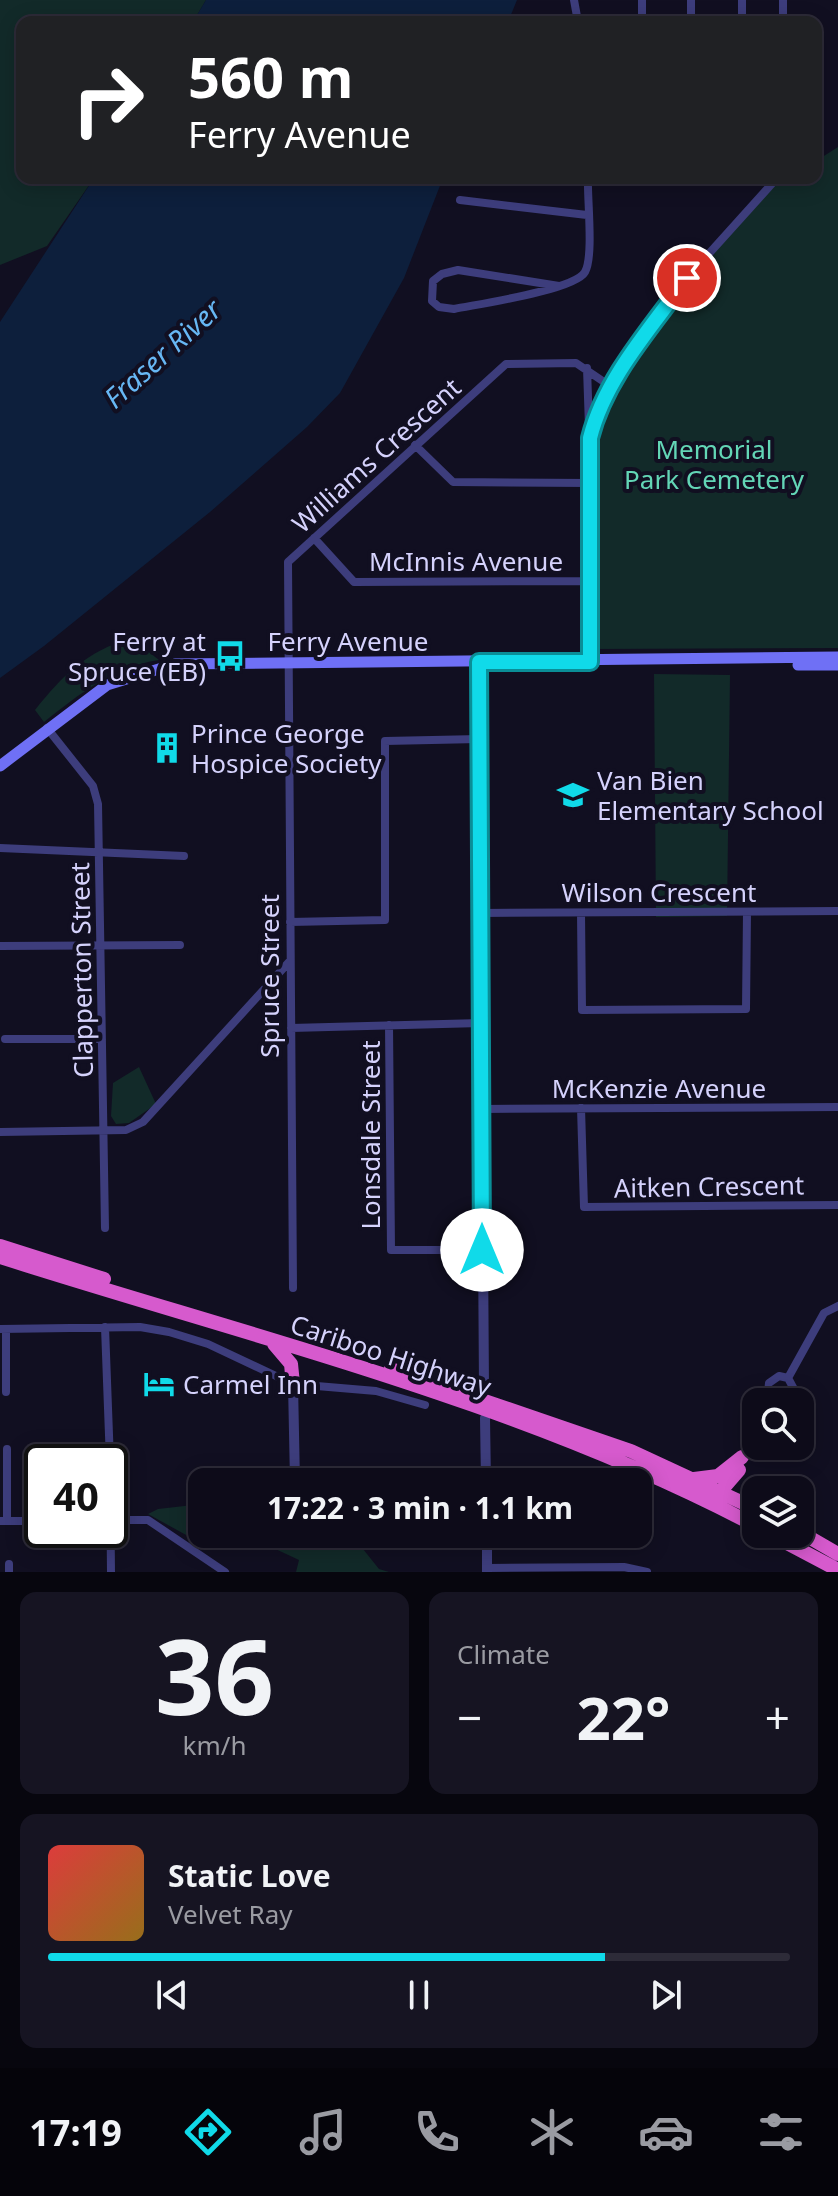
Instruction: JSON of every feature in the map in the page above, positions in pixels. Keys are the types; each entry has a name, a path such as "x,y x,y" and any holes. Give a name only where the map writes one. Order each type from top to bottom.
{"highway":[{"name":"Cariboo Highway","path":"0,1246 524,1412 631,1451 742,1517"},
{"name":"Cariboo Highway","path":"0,1257 521,1422 689,1485"},
{"path":"271,1342 286,1354 294,1377 310,1361 328,1359"},
{"path":"689,1485 718,1476 741,1463"},
{"path":"720,1492 741,1463"},
{"path":"741,1463 742,1492"},
{"path":"689,1485 742,1501"},
{"path":"814,1540 838,1554"},
{"path":"796,1548 838,1570"}],"main road":[{"name":"Ferry Avenue","path":"0,766 107,685 146,670 175,664 727,661 838,657"},
{"name":"Ferry Avenue","path":"727,661 734,665 838,665"}],"street":[{"path":"559,286 458,270 442,274 433,281 432,301 439,307 454,309 559,286 584,274 588,184"},
{"path":"590,438 597,410 610,386 692,272 772,184"},
{"path":"460,200 587,215"},
{"name":"Williams Crescent","path":"289,663 288,562 506,364 576,363 587,368"},
{"path":"587,368 610,386"},
{"path":"587,368 590,662"},
{"path":"415,445 453,482 590,483"},
{"name":"McInnis Avenue","path":"314,538 354,582 590,581"},
{"path":"479,662 484,1389"},
{"name":"Spruce Street","path":"289,663 293,1288"},
{"name":"Clapperton Street","path":"47,728 93,786 98,804 105,1228"},
{"path":"290,922 385,920 385,741 479,739"},
{"path":"0,848 184,856"},
{"name":"Wilson Crescent","path":"480,913 838,911"},
{"path":"581,913 582,1010 746,1009 747,912"},
{"path":"0,946 180,945"},
{"path":"0,1132 126,1130 157,1110 290,961"},
{"path":"291,1028 481,1023"},
{"name":"Lonsdale Street","path":"389,1025 391,1250 482,1250"},
{"path":"5,1039 102,1039"},
{"name":"McKenzie Avenue","path":"481,1109 838,1107"},
{"name":"Aitken Crescent","path":"581,1108 584,1207 838,1205"},
{"path":"788,1378 824,1313 838,1306"},
{"path":"105,1327 109,1444"},
{"path":"6,1392 3,1329 105,1327 169,1332 294,1377 376,1391 425,1405"},
{"path":"768,1388 769,1383 779,1376 788,1378 793,1388"},
{"path":"294,1377 295,1468"},
{"path":"485,1418 486,1468"},
{"path":"4,1521 7,1449"},
{"path":"128,1520 148,1520 225,1572"},
{"path":"111,1548 111,1572"},
{"path":"487,1548 487,1570 647,1572"}],"green space":[{"path":"0,0 206,0 197,16 16,16 16,184 90,184 47,246 0,265"},
{"name":"Memorial Park Cemetery","path":"838,147 838,648 591,649 588,439 615,384 729,234 778,184 822,184 822,157"},
{"path":"131,638 159,660 111,675 44,722 35,710 55,686 88,658"},
{"path":"654,674 730,675 727,916 656,917"},
{"path":"139,1067 156,1104 129,1123 116,1124 111,1116 113,1083"},
{"path":"188,1506 188,1536 148,1514 158,1509"},
{"path":"273,1548 362,1548 379,1569 389,1572 296,1572 299,1560"}],"water":[{"path":"206,0 517,0 510,16 197,16"},
{"name":"Fraser River","path":"90,184 441,184 404,278 340,393 307,427 210,512 0,678 0,322"}],"place":[{"name":"Ferry at Spruce (EB)","path":"230,656"},
{"name":"Prince George Hospice Society","path":"167,748"},
{"name":"Van Bien Elementary School","path":"573,795"},
{"name":"Carmel Inn","path":"159,1384"}],"route":[{"path":"482,1250 479,662 590,662 590,438 597,410 610,386 687,278"}]}
